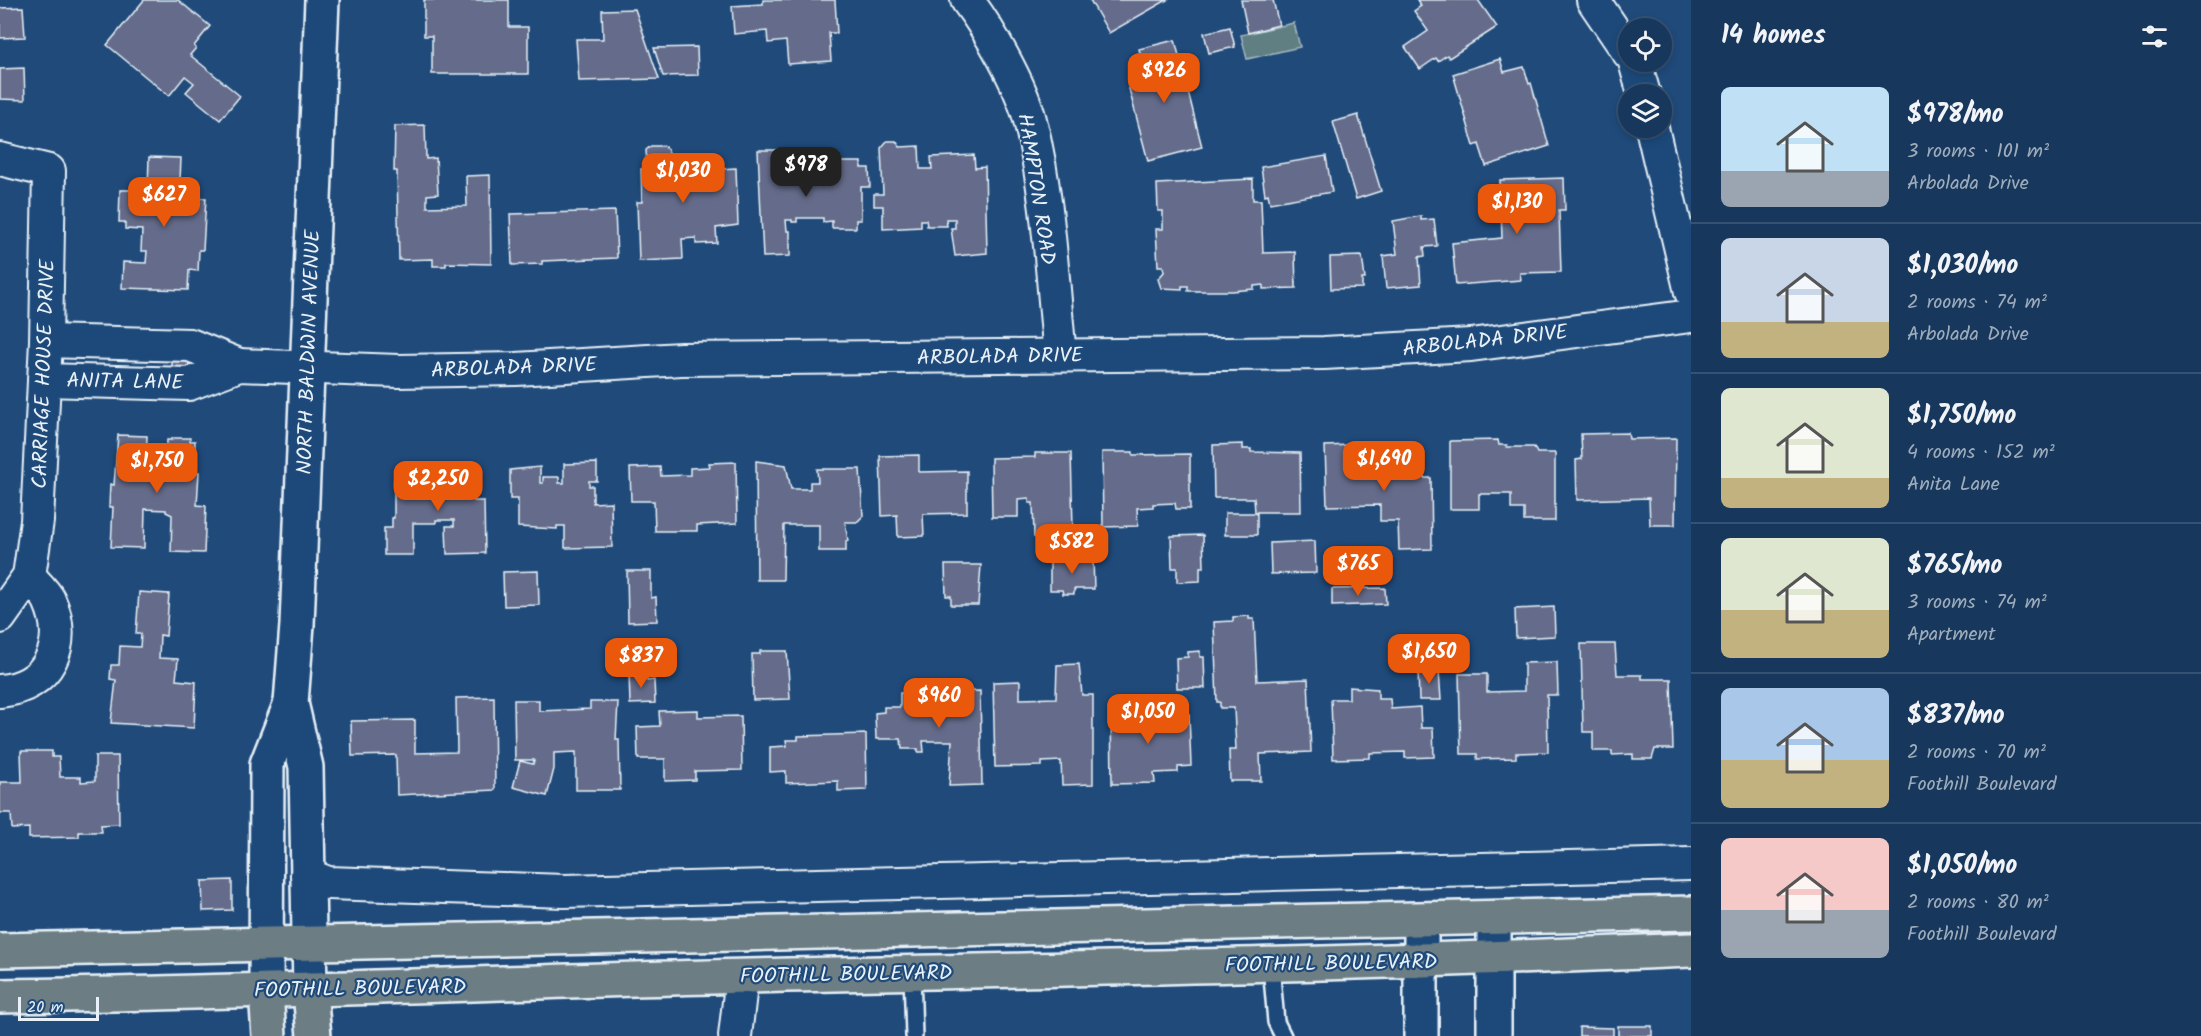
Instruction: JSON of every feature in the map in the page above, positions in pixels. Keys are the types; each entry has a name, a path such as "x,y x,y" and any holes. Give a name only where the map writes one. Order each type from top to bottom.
{"main road":[{"name":"FOOTHILL BOULEVARD","path":"0,950 1422,921 1691,913"},
{"path":"910,930 912,973"},
{"name":"FOOTHILL BOULEVARD","path":"0,996 310,991 742,976 1422,962 1691,950"},
{"path":"267,991 269,1036"},
{"path":"310,991 314,1036"}],"street":[{"name":"NORTH BALDWIN AVENUE","path":"267,991 267,764 291,703 297,625 322,0"},
{"name":"HAMPTON ROAD","path":"967,0 980,17 1002,58 1030,119 1042,191 1060,355"},
{"path":"1593,0 1618,37"},
{"path":"1654,138 1691,292"},
{"name":"CARRIAGE HOUSE DRIVE","path":"0,159 49,171 46,341 37,521 29,576 0,617"},
{"name":"ARBOLADA DRIVE","path":"307,367 398,371 516,369 681,359 1324,353 1471,345 1691,316"},
{"name":"ANITA LANE","path":"46,341 190,345 239,365 307,367"},
{"name":"ANITA LANE","path":"44,380 189,384 239,365"},
{"path":"0,691 15,690 36,679 54,657 58,628 49,599 29,576"},
{"name":"NORTH BALDWIN AVENUE","path":"291,703 306,767 310,991"},
{"path":"307,875 328,884 564,891 1691,864"},
{"path":"1494,919 1494,1036"},
{"path":"1421,1036 1422,921"},
{"path":"735,1036 742,976"}],"lane":[{"path":"1271,965 1275,1022 1284,1036"},
{"path":"912,973 914,1036"}],"green space":[{"path":"1294,23 1300,47 1247,59 1241,35"}],"building":[{"path":"144,0 178,0 210,26 194,46 196,48 190,55 240,96 220,120 186,92 194,83 185,76 169,96 107,45"},
{"path":"424,0 509,0 509,27 528,27 528,74 432,74 432,36 424,36"},
{"path":"763,0 835,0 837,33 829,33 831,61 788,64 786,41 768,43 767,31 734,34 732,6 763,4"},
{"path":"1090,0 1167,0 1109,33"},
{"path":"1241,0 1273,0 1279,25 1248,33"},
{"path":"1417,0 1478,0 1497,27 1449,58 1447,55 1438,61 1436,58 1420,69 1405,47 1428,31 1414,11 1421,6"},
{"path":"23,7 25,37 0,38 0,8"},
{"path":"635,9 659,79 579,81 576,39 603,39 602,10"},
{"path":"1230,27 1235,47 1209,53 1204,33"},
{"path":"1175,40 1202,147 1148,161 1128,85 1139,82 1138,75 1145,73 1139,49"},
{"path":"697,47 698,75 663,76 654,48"},
{"path":"1500,59 1504,72 1524,67 1529,84 1531,83 1549,146 1486,166 1479,144 1474,146 1453,74"},
{"path":"24,68 25,100 0,99 0,69"},
{"path":"1358,115 1381,191 1356,199 1333,122"},
{"path":"425,125 426,159 436,158 438,194 427,195 427,207 467,206 466,176 490,175 491,264 446,263 446,266 433,266 433,259 399,260 397,171 394,171 395,126"},
{"path":"887,141 896,141 900,147 919,146 920,169 932,169 931,157 974,155 975,168 985,167 987,253 955,256 951,228 955,228 955,219 946,219 947,226 927,226 926,220 921,220 921,227 883,229 883,206 874,206 874,194 883,194 881,148"},
{"path":"651,146 664,146 668,150 668,157 694,155 694,166 700,160 712,160 719,169 736,168 738,225 716,228 717,243 696,244 696,238 682,239 683,259 639,261 637,202 642,202 641,169 647,169 646,150"},
{"path":"758,150 785,150 785,172 838,171 838,162 861,162 861,168 869,168 870,187 861,187 861,220 856,220 856,228 832,228 832,221 823,222 823,218 797,218 797,222 786,220 787,231 790,231 790,256 763,257"},
{"path":"1326,156 1332,192 1270,203 1268,194 1265,195 1261,167"},
{"path":"149,157 181,158 180,181 197,181 196,198 206,198 203,250 199,250 198,271 189,270 188,290 122,288 123,262 146,263 147,251 141,251 142,230 125,229 125,222 119,222 120,190 148,190"},
{"path":"1564,178 1565,210 1559,210 1561,272 1520,273 1521,280 1456,285 1452,243 1502,238 1500,180"},
{"path":"1253,179 1253,200 1261,200 1263,253 1295,252 1296,288 1263,289 1263,285 1254,286 1254,289 1232,291 1188,291 1188,286 1182,286 1182,289 1161,288 1158,279 1164,272 1163,266 1158,266 1156,229 1163,229 1163,211 1158,211 1157,184"},
{"path":"615,211 617,258 542,261 542,264 512,265 510,214"},
{"path":"1421,216 1421,220 1434,219 1437,246 1424,247 1425,256 1419,257 1421,285 1386,288 1383,256 1397,254 1393,221"},
{"path":"1362,256 1365,279 1362,279 1362,288 1331,289 1330,257"},
{"path":"201,355 200,376 172,372 172,357"},
{"path":"1628,433 1629,439 1676,438 1675,525 1650,525 1649,498 1577,500 1576,460 1582,459 1581,434"},
{"path":"118,435 147,436 146,461 166,461 167,440 190,438 190,441 195,441 194,471 199,472 197,505 206,506 204,553 171,552 172,515 166,510 145,509 144,548 111,547 113,507 109,507 110,484 114,485"},
{"path":"1498,440 1499,445 1507,445 1507,447 1534,447 1537,453 1555,453 1555,521 1524,521 1524,509 1511,509 1511,494 1479,494 1479,509 1450,509 1450,441"},
{"path":"1243,444 1243,449 1251,449 1251,452 1300,453 1301,512 1255,512 1254,498 1214,498 1213,445"},
{"path":"1351,445 1351,457 1388,456 1388,464 1405,463 1405,456 1424,456 1424,478 1431,478 1432,549 1399,550 1398,521 1380,521 1380,505 1327,506 1325,446"},
{"path":"1102,452 1133,452 1133,455 1190,454 1190,509 1176,509 1175,503 1153,504 1153,507 1137,508 1138,526 1103,527"},
{"path":"1035,453 1071,453 1073,528 1059,528 1059,536 1034,537 1033,503 1029,503 1029,498 1018,499 1018,517 992,517 991,458 1035,457"},
{"path":"919,455 919,472 967,471 967,513 923,514 924,536 898,537 897,515 882,516 880,456"},
{"path":"756,461 786,465 791,489 810,489 810,482 818,482 817,469 860,469 863,516 857,522 845,522 848,541 846,541 846,551 819,551 819,525 784,525 783,580 757,580"},
{"path":"736,462 737,523 697,525 697,531 655,531 654,501 631,501 630,468 660,467 661,476 690,475 690,468 710,467 709,463"},
{"path":"597,463 597,481 589,481 589,486 593,486 593,503 611,502 612,547 565,548 565,526 557,526 557,529 518,527 518,499 510,499 510,470 540,467 540,483 543,483 543,477 559,477 559,483 564,483 564,464"},
{"path":"474,466 474,501 484,501 485,553 447,554 446,526 454,526 454,520 436,520 436,523 413,523 413,555 384,555 384,528 392,528 392,518 394,518 394,480 409,479 409,475 453,474 453,467"},
{"path":"1225,513 1257,513 1257,535 1225,535"},
{"path":"1203,535 1204,567 1200,567 1200,581 1177,582 1177,568 1172,568 1171,536"},
{"path":"1315,541 1316,573 1271,574 1270,543"},
{"path":"1093,558 1094,589 1074,589 1074,594 1063,594 1062,590 1050,590 1050,559"},
{"path":"945,565 981,565 978,605 951,605 951,596 946,596"},
{"path":"538,571 539,605 504,606 503,572"},
{"path":"627,571 651,571 651,598 656,597 657,621 628,622"},
{"path":"1385,588 1386,604 1332,606 1332,589"},
{"path":"139,592 169,594 166,636 160,635 159,658 178,659 176,680 196,682 194,728 111,723 116,680 110,679 111,665 119,665 120,646 140,647 141,634 136,634"},
{"path":"1554,607 1555,636 1516,638 1515,609"},
{"path":"1249,616 1249,619 1254,619 1257,681 1308,679 1311,752 1260,754 1261,781 1230,781 1229,750 1236,750 1234,708 1220,708 1220,702 1217,702 1214,622 1233,621 1233,617"},
{"path":"1581,644 1615,644 1617,675 1642,675 1642,679 1671,679 1673,749 1655,749 1652,759 1633,759 1633,754 1612,755 1612,751 1593,751 1593,732 1583,732"},
{"path":"760,651 787,651 790,699 753,700 752,654 760,654"},
{"path":"1200,651 1200,657 1204,657 1205,688 1177,688 1176,658 1188,657 1188,652"},
{"path":"1557,662 1558,695 1547,695 1548,752 1516,753 1516,758 1477,759 1477,754 1461,754 1459,674 1487,674 1487,692 1524,691 1524,663"},
{"path":"1079,664 1082,695 1093,695 1093,784 1062,785 1061,761 1042,762 1042,766 995,767 993,682 1020,681 1020,699 1056,698 1057,665"},
{"path":"1418,670 1439,670 1441,700 1419,700"},
{"path":"641,672 641,676 647,675 647,681 654,680 655,703 630,704 629,673"},
{"path":"1349,687 1378,689 1378,699 1390,699 1391,709 1420,707 1421,728 1433,728 1434,757 1405,758 1405,752 1370,753 1370,758 1333,759 1331,699 1349,699"},
{"path":"980,691 982,785 949,786 952,741 923,741 924,752 918,752 918,749 902,749 901,739 876,739 875,713 884,712 884,707 900,707 900,693"},
{"path":"494,697 495,790 397,795 396,755 352,756 351,721 415,720 415,753 457,752 456,698"},
{"path":"514,700 539,700 539,711 590,709 590,702 618,702 616,740 619,740 620,790 576,790 576,752 554,753 554,769 547,796 513,787 520,761 533,764 534,760 515,760"},
{"path":"1160,708 1160,717 1189,714 1191,766 1178,767 1178,772 1154,773 1155,783 1112,784 1111,709"},
{"path":"698,710 698,717 741,716 742,770 695,771 695,780 665,781 665,759 638,759 637,727 660,726 659,711"},
{"path":"866,734 867,790 838,791 838,781 786,783 786,771 770,772 770,747 787,746 786,740 798,740 798,736"},
{"path":"21,751 52,751 52,757 59,757 60,777 81,777 81,782 95,781 95,756 118,756 119,824 101,825 102,832 79,832 79,837 29,838 29,828 12,829 11,813 0,813 0,782 22,782"},
{"path":"232,880 232,910 203,911 202,881"},
{"path":"1618,1026 1652,1026 1652,1036 1618,1036"},
{"path":"1579,1027 1613,1028 1613,1036 1579,1036"}]}
